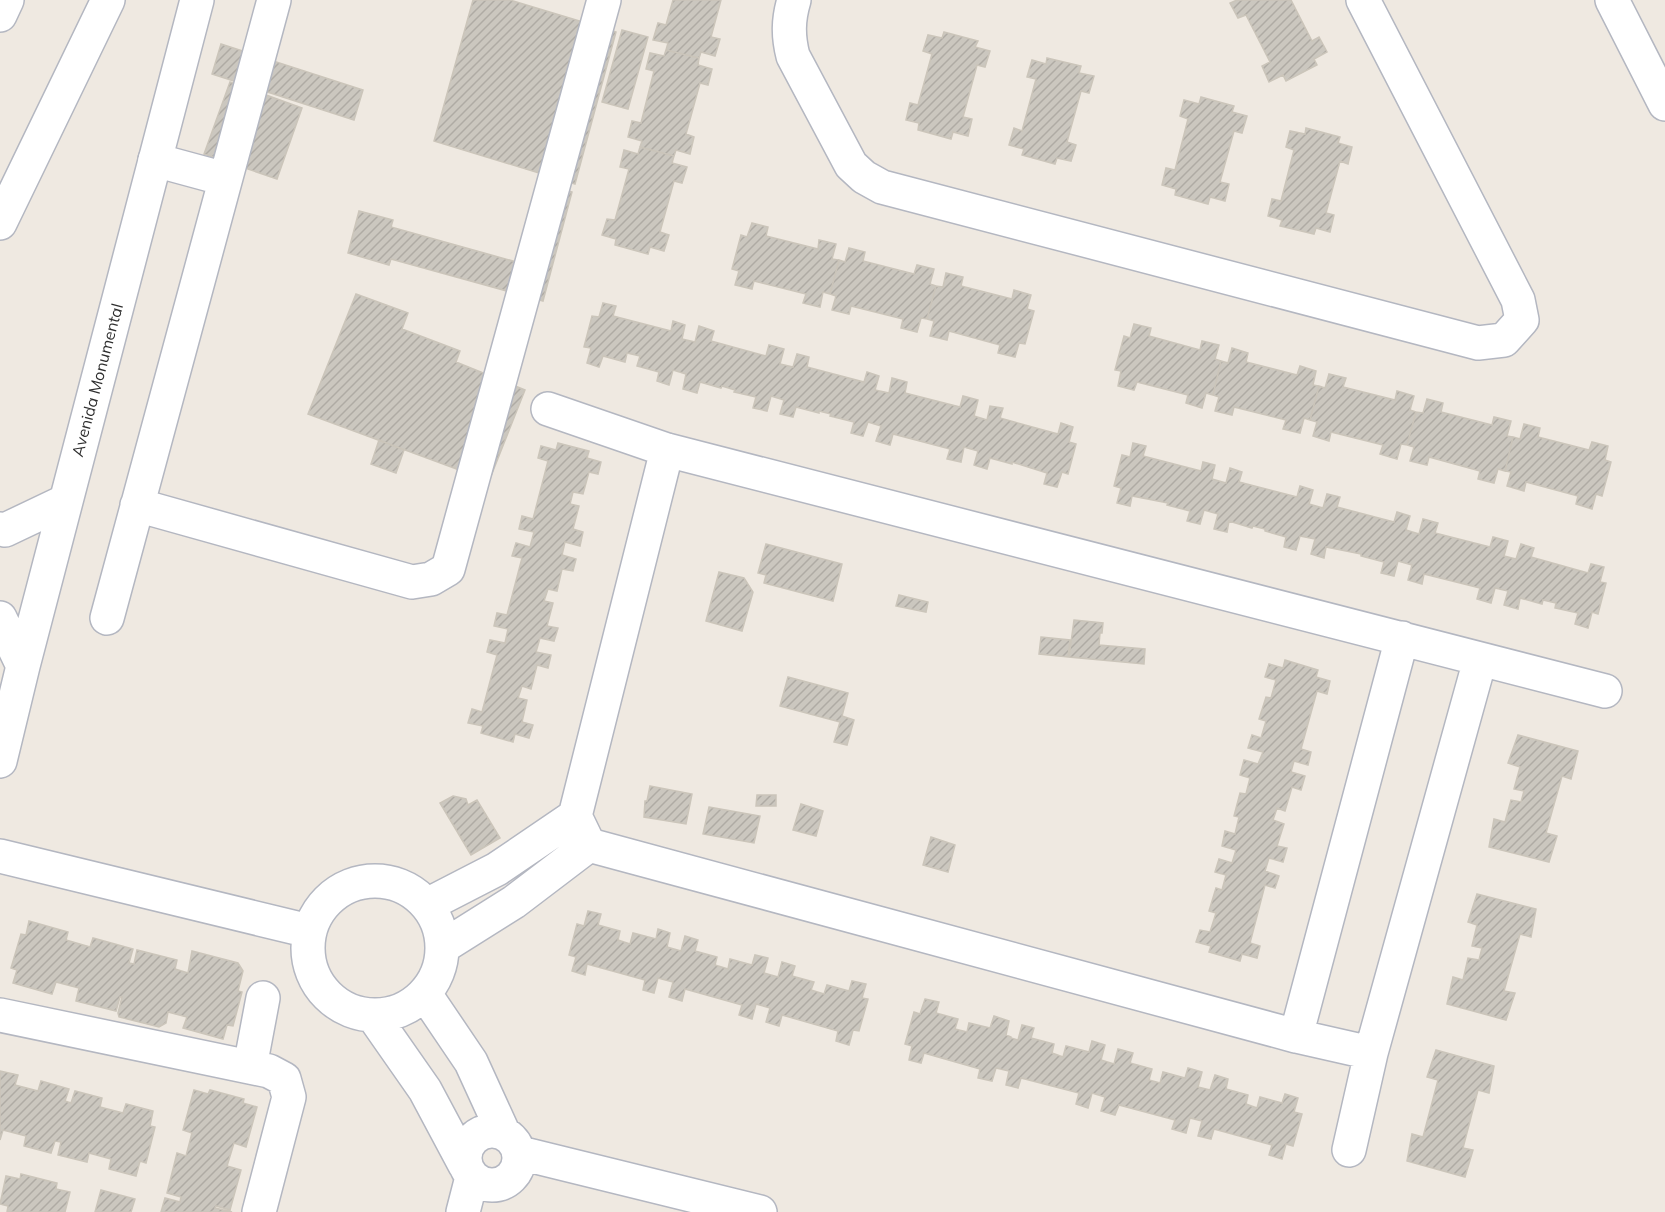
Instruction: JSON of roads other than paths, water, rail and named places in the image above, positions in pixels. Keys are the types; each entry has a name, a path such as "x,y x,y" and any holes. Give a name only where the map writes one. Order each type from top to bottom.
{"street":[{"path":"0,15 7,0"},
{"path":"0,223 108,0"},
{"name":"Avenida Monumental","path":"0,761 22,666 197,0"},
{"path":"107,618 274,0"},
{"path":"137,505 412,582 431,579 448,569 603,0"},
{"path":"794,0 789,16 788,36 793,56 851,165 864,177 882,187 1478,344 1504,340 1522,320 1518,300 1363,0"},
{"path":"1612,0 1665,104"},
{"path":"155,160 225,179"},
{"path":"548,409 667,450 1605,691"},
{"path":"667,450 575,816 589,845 1296,1036 1371,1053"},
{"path":"0,529 5,530 66,501"},
{"path":"0,618 22,666"},
{"path":"1296,1036 1402,638"},
{"path":"1349,1150 1371,1053 1480,660"},
{"path":"429,904 497,869 575,816"},
{"path":"444,946 513,902 589,845"},
{"path":"0,856 309,931"},
{"path":"387,880 429,904 438,921 444,946 439,972 425,994 405,1010 374,1017 344,1010 320,990 308,962 309,931 325,901 353,882 387,880"},
{"path":"374,1017 424,1090 468,1171 483,1185 497,1185 510,1179 518,1167 511,1143 471,1062 425,994"},
{"path":"250,1067 264,999"},
{"path":"0,1015 269,1071 284,1079 289,1097 259,1212"},
{"path":"463,1212 468,1171 465,1149 474,1136 488,1130 511,1143 760,1212"}]}
